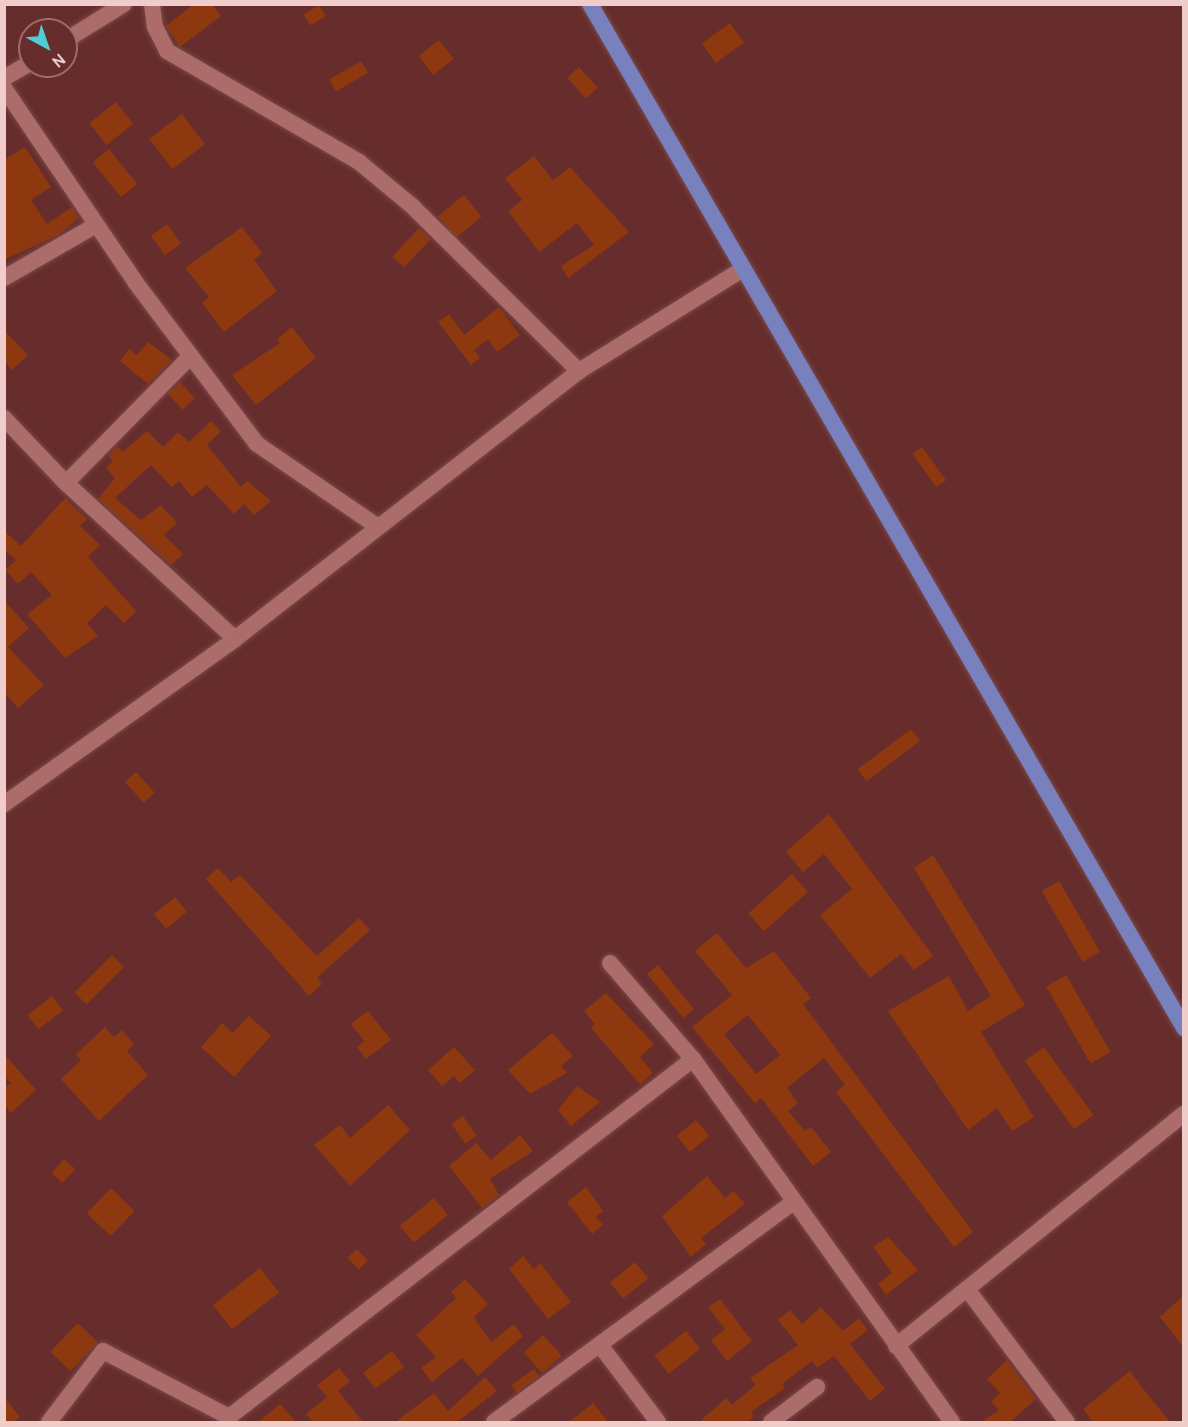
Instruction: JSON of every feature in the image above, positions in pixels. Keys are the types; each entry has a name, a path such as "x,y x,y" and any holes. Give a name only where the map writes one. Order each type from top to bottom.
{"main road":[{"path":"590,4 741,270 1184,1028"}],"street":[{"path":"152,4 155,27 167,51 359,162 412,206 579,371"},
{"path":"78,31 111,7"},
{"path":"4,78 18,70"},
{"path":"4,88 189,358 257,444 378,527"},
{"path":"4,278 96,225"},
{"path":"4,804 235,639 579,371 741,270"},
{"path":"66,483 189,358"},
{"path":"4,417 66,483 235,639"},
{"path":"610,963 693,1059 952,1422"},
{"path":"49,1422 103,1351 231,1420 693,1059"},
{"path":"896,1346 1184,1114"},
{"path":"494,1422 793,1202"},
{"path":"967,1289 1067,1422"},
{"path":"600,1345 658,1422"},
{"path":"771,1422 818,1387"}],"building":[{"path":"194,4 212,4 221,16 180,47 166,26"},
{"path":"319,5 326,16 311,26 304,15"},
{"path":"730,23 744,42 716,63 702,44"},
{"path":"439,40 454,59 433,75 419,56"},
{"path":"361,61 368,73 336,92 329,80"},
{"path":"579,67 598,88 586,99 567,78"},
{"path":"116,102 133,124 106,145 89,123"},
{"path":"182,114 205,144 172,169 149,139"},
{"path":"25,147 51,187 31,200 47,224 72,207 79,218 58,235 4,260 4,160"},
{"path":"109,149 137,184 121,197 93,162"},
{"path":"534,156 553,180 570,167 629,232 568,278 561,266 594,245 577,223 539,252 508,211 522,200 505,178"},
{"path":"464,195 482,217 455,238 438,216"},
{"path":"167,224 181,243 165,255 151,236"},
{"path":"242,227 262,253 254,260 277,291 224,332 202,303 209,297 185,268"},
{"path":"419,228 431,239 404,267 392,257"},
{"path":"499,307 520,335 497,352 488,339 474,350 480,358 471,365 438,322 449,314 464,335"},
{"path":"292,327 316,358 256,405 232,375 280,343 277,339"},
{"path":"4,330 28,355 12,370 4,361"},
{"path":"148,342 172,360 148,384 120,361 129,349 137,355"},
{"path":"180,382 195,398 183,410 168,394"},
{"path":"211,421 221,431 207,445 241,487 247,481 271,501 254,515 244,504 234,514 207,485 192,497 179,481 172,487 151,465 115,498 141,520 161,505 177,523 164,535 183,554 171,565 98,499 115,478 106,468 113,461 108,456 117,446 123,452 147,431 163,447 178,432 189,442"},
{"path":"922,447 946,480 936,487 912,454"},
{"path":"65,498 87,519 80,526 100,545 88,557 136,611 124,623 106,605 87,623 98,636 65,658 27,614 52,595 31,572 18,584 5,570 16,560 4,550 4,531 21,546"},
{"path":"4,600 29,628 8,647 44,685 18,708 4,692"},
{"path":"911,729 920,741 867,781 857,769"},
{"path":"136,772 155,793 144,803 125,782"},
{"path":"829,814 933,956 914,970 901,954 870,978 820,915 852,889 824,854 803,872 786,852"},
{"path":"933,855 1025,1005 981,1032 1034,1117 1012,1131 997,1108 968,1130 888,1011 949,976 968,1011 991,996 914,868"},
{"path":"218,868 231,882 240,875 317,956 359,918 370,930 317,978 322,984 309,996 206,879"},
{"path":"792,874 808,892 764,931 748,913"},
{"path":"1059,881 1100,952 1083,962 1042,891"},
{"path":"175,897 187,912 166,929 154,914"},
{"path":"717,933 746,968 774,951 811,998 803,1004 973,1232 954,1247 836,1092 845,1085 824,1058 787,1088 798,1103 788,1111 805,1131 811,1127 831,1152 813,1166 761,1098 755,1103 692,1027 732,995 695,951","holes":["748,1015 780,1055 756,1074 724,1034"]},
{"path":"112,955 124,967 87,1004 75,992"},
{"path":"658,965 694,1009 683,1018 647,974"},
{"path":"1066,975 1110,1052 1091,1064 1046,986"},
{"path":"606,993 654,1044 640,1057 653,1073 640,1084 591,1028 595,1024 584,1011"},
{"path":"52,996 63,1010 39,1029 28,1015"},
{"path":"368,1011 391,1040 366,1059 357,1047 364,1041 351,1024"},
{"path":"249,1016 271,1036 234,1077 201,1047 222,1023 233,1033"},
{"path":"105,1027 114,1037 122,1030 134,1044 127,1051 148,1075 99,1121 61,1079 81,1060 76,1054"},
{"path":"552,1033 573,1056 561,1066 567,1073 530,1094 508,1070"},
{"path":"454,1047 475,1070 460,1083 454,1076 442,1086 428,1070"},
{"path":"1044,1047 1093,1115 1074,1129 1025,1061"},
{"path":"4,1054 36,1090 11,1113 4,1105 4,1088 11,1083 4,1076"},
{"path":"577,1086 600,1102 571,1126 558,1110"},
{"path":"388,1105 410,1130 350,1186 314,1145 340,1125 350,1138"},
{"path":"463,1116 477,1136 465,1144 452,1124"},
{"path":"696,1120 709,1136 690,1152 677,1136"},
{"path":"520,1135 533,1151 490,1179 499,1195 482,1208 449,1166 476,1143 491,1160"},
{"path":"64,1159 75,1169 62,1183 51,1173"},
{"path":"707,1176 725,1198 734,1191 745,1204 701,1238 706,1244 691,1257 662,1216"},
{"path":"586,1187 603,1211 596,1217 603,1225 592,1234 567,1202"},
{"path":"111,1188 135,1211 110,1236 87,1213"},
{"path":"434,1198 448,1215 414,1243 400,1226"},
{"path":"888,1237 918,1270 886,1295 878,1284 892,1273 873,1247"},
{"path":"357,1249 368,1261 358,1270 347,1258"},
{"path":"523,1256 534,1269 540,1263 571,1302 548,1319 509,1269"},
{"path":"635,1262 648,1278 623,1298 610,1282"},
{"path":"260,1268 279,1292 232,1329 213,1305"},
{"path":"465,1279 488,1304 474,1317 491,1342 514,1324 523,1336 478,1376 462,1358 432,1382 421,1368 436,1357 416,1335 456,1298 451,1292"},
{"path":"1184,1295 1184,1348 1160,1317"},
{"path":"720,1299 752,1341 727,1361 711,1340 725,1329 708,1307"},
{"path":"821,1307 843,1331 859,1318 868,1330 850,1344 885,1389 870,1401 834,1356 817,1368 812,1361 782,1384 785,1388 751,1412 754,1416 747,1422 699,1422 726,1398 732,1405 755,1385 750,1378 798,1345 778,1320 790,1310 802,1324"},
{"path":"78,1323 98,1342 70,1371 50,1352"},
{"path":"686,1331 700,1349 669,1374 654,1356"},
{"path":"543,1335 562,1356 542,1373 524,1352"},
{"path":"392,1351 404,1367 375,1389 363,1373"},
{"path":"1007,1360 1036,1399 1010,1422 981,1422 999,1410 991,1402 1000,1393 987,1379"},
{"path":"339,1368 350,1381 338,1391 363,1422 313,1422 306,1414 327,1397 317,1385"},
{"path":"534,1369 539,1376 517,1393 511,1385"},
{"path":"1130,1371 1170,1422 1093,1422 1083,1409"},
{"path":"485,1377 497,1391 457,1422 395,1422 434,1393 448,1411"},
{"path":"4,1397 20,1417 13,1422 4,1422"},
{"path":"593,1403 608,1422 569,1422"},
{"path":"280,1404 296,1422 258,1422"}]}
